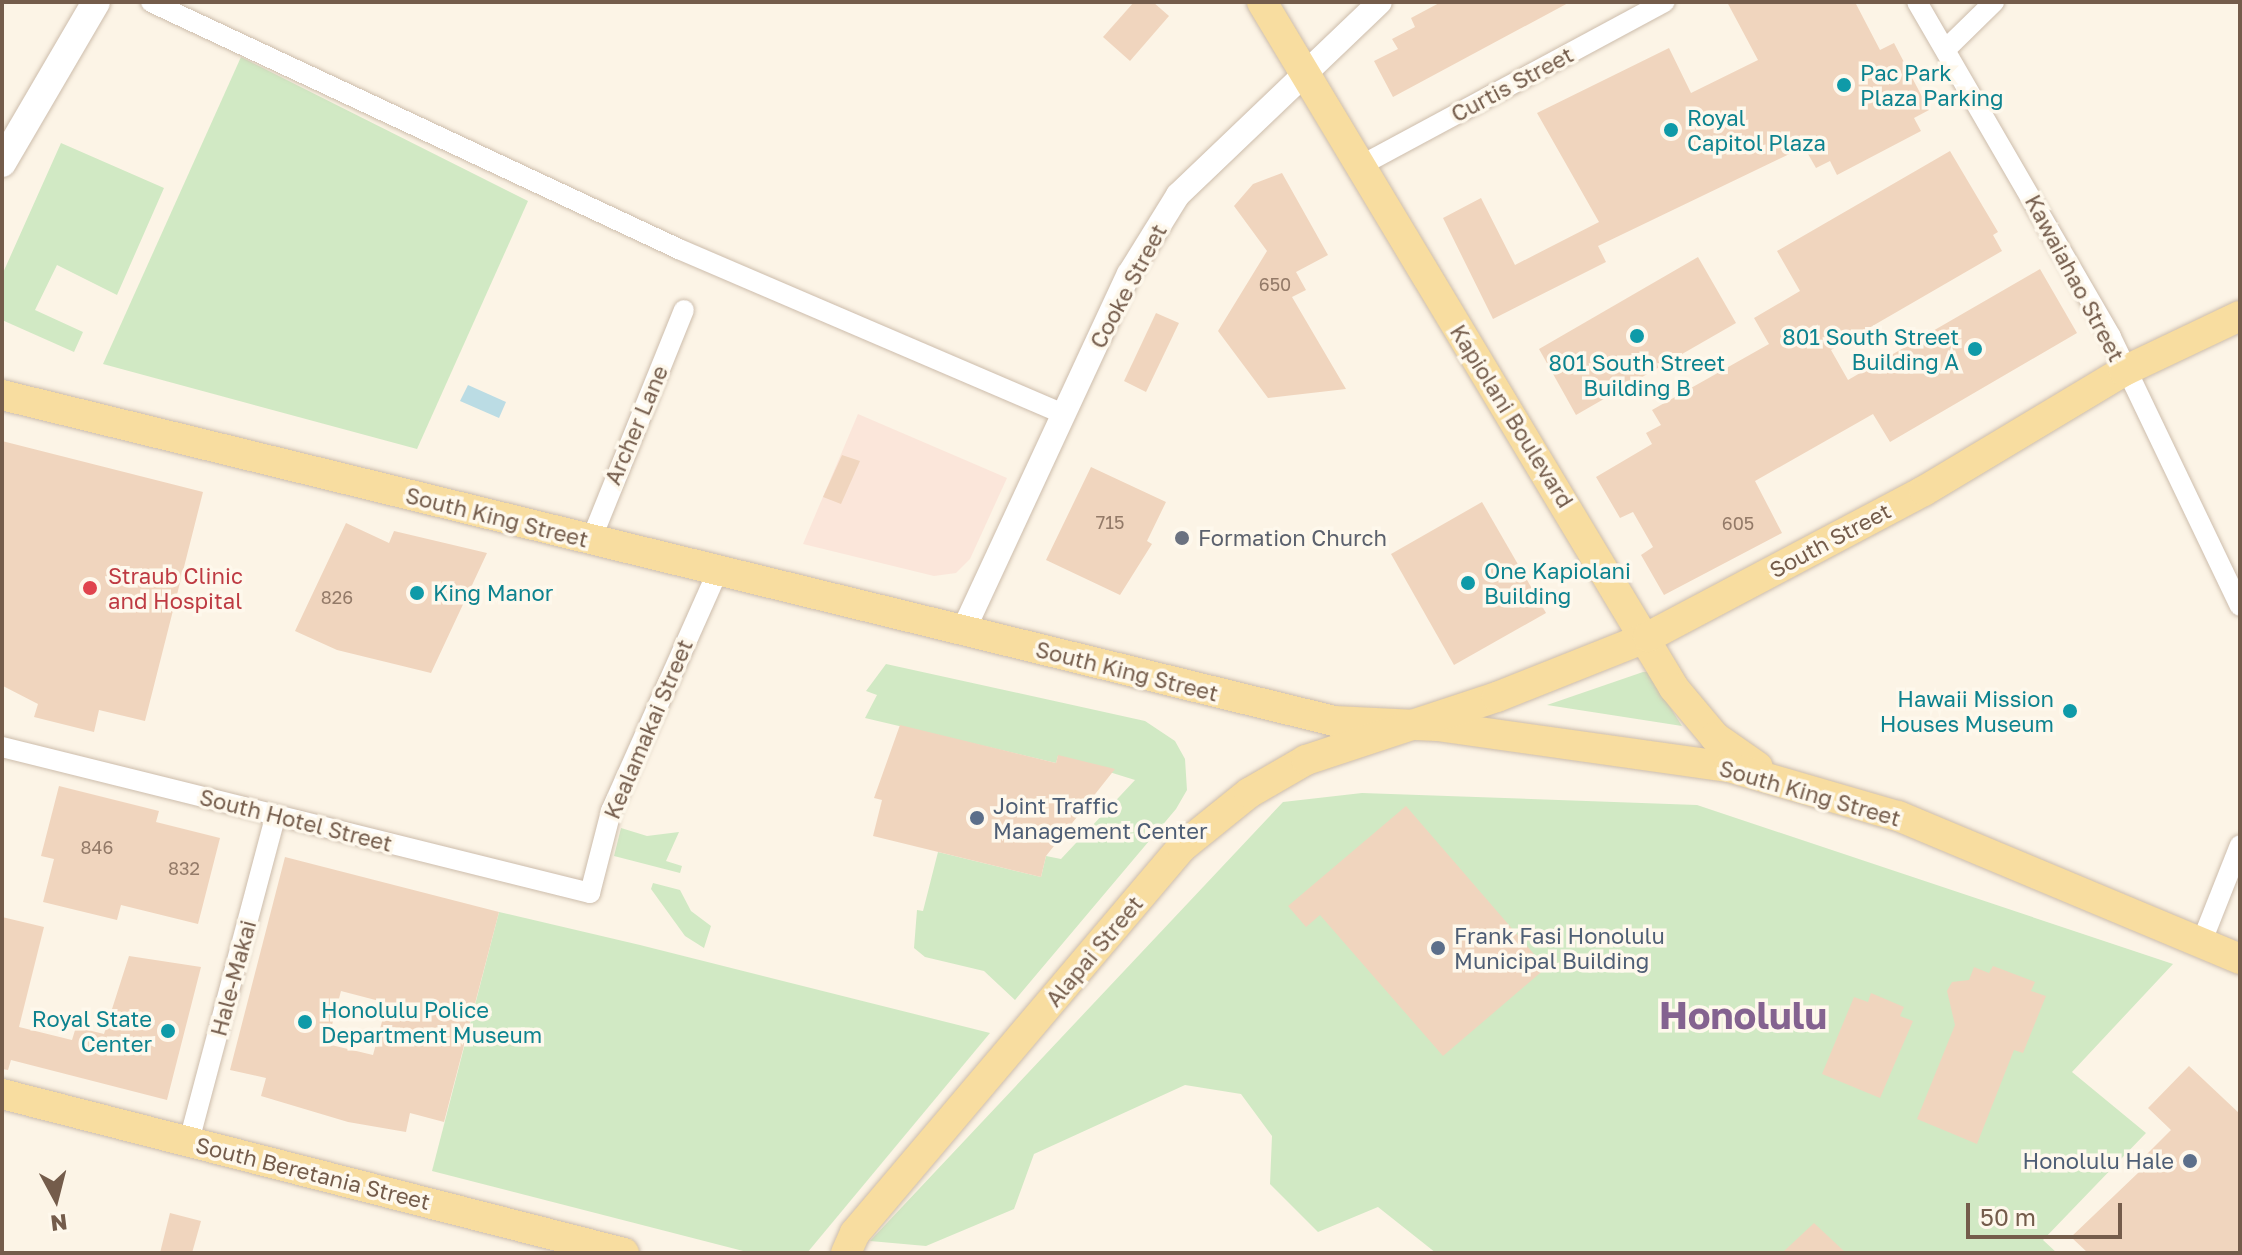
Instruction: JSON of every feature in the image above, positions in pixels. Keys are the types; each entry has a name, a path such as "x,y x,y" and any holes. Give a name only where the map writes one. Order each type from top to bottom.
{"main road":[{"path":"2,163 96,2"},
{"name":"Kapiolani Boulevard","path":"1259,5 1308,74 1360,166 1648,637 1674,688 1707,730 1750,764 1804,786"},
{"name":"South Street","path":"1403,727 1648,637 1924,491 2124,371 2240,316"},
{"name":"South King Street","path":"2,395 1323,719 1403,727 1437,726 1729,767 1804,786 1898,816 2240,959"},
{"name":"Alapai Street","path":"845,1246 1182,847 1220,813 1306,760 1403,727"},
{"name":"South Beretania Street","path":"2,1094 624,1253"}],"street":[{"path":"151,2 681,250 932,352 1063,414"},
{"name":"Cooke Street","path":"963,631 1129,274 1178,195 1380,2"},
{"name":"Curtis Street","path":"1360,166 1665,2"},
{"name":"Kawaiahao Street","path":"1917,2 1947,48 2111,337 2124,371 2240,606"},
{"path":"1947,48 1994,2"},
{"name":"Archer Lane","path":"591,540 684,310"},
{"name":"Kealamakai Street","path":"590,893 611,811 718,571"},
{"name":"South Hotel Street","path":"2,747 590,893"},
{"name":"Hale-Makai","path":"189,1141 276,815"},
{"path":"2202,941 2240,845"}],"shaded area":[{"path":"858,414 1007,478 970,559 956,573 934,576 803,544"}],"green space":[{"path":"241,57 528,201 417,449 103,364"},
{"path":"61,143 164,188 117,295 57,265 35,310 83,332 74,352 2,320 2,275"},
{"path":"886,664 1145,721 1175,741 1185,759 1187,790 1176,809 1015,1000 984,971 925,957 914,948 917,910 923,911 938,852 1041,877 1046,856 1061,859 1135,780 1058,756 1056,763 865,718 877,695 866,691"},
{"path":"1643,672 1648,672 1682,726 1547,705"},
{"path":"1362,793 1697,805 2173,964 2072,1072 2146,1133 2043,1240 2057,1253 1436,1253 1378,1207 1318,1232 1270,1184 1272,1136 1241,1094 1185,1085 1034,1154 1014,1209 926,1246 870,1241 1283,802"},
{"path":"621,828 647,836 679,832 666,861 682,866 680,873 614,856"},
{"path":"653,883 680,890 691,911 711,926 704,948 685,936 651,889"},
{"path":"499,912 990,1033 807,1253 751,1253 432,1171"}],"water":[{"path":"468,385 506,402 499,418 460,401"}],"building":[{"path":"1134,2 1153,2 1169,16 1130,61 1103,37"},
{"path":"1441,2 1570,2 1393,97 1374,61 1398,49 1392,39 1415,27 1411,18"},
{"path":"1727,2 1855,2 1880,50 1894,43 1929,110 1914,118 1921,131 1837,175 1830,161 1816,168 1804,147 1598,246 1606,262 1493,319 1443,218 1481,198 1515,265 1599,222 1537,113 1669,48 1691,93 1758,60"},
{"path":"1950,151 1998,232 1993,235 2002,251 1831,350 1848,380 2040,269 2077,333 1890,442 1873,414 1755,481 1782,533 1664,595 1641,555 1653,547 1633,512 1620,518 1596,477 1652,444 1646,433 1661,425 1652,410 1769,344 1754,318 1800,291 1777,251"},
{"path":"1282,173 1328,255 1296,272 1306,290 1292,297 1346,389 1268,398 1218,331 1267,251 1234,206 1253,184"},
{"name":"801 South Street Building B","path":"1698,257 1736,323 1576,415 1539,349"},
{"path":"1156,313 1179,323 1146,392 1124,381"},
{"name":"Straub Clinic and Hospital","path":"2,441 203,492 145,721 99,710 94,732 34,717 38,704 3,686"},
{"path":"842,455 860,461 841,504 823,497"},
{"path":"1091,467 1166,502 1147,541 1152,544 1120,595 1046,560"},
{"name":"One Kapiolani Building","path":"1482,502 1546,613 1454,665 1391,554"},
{"name":"King Manor","path":"346,523 389,543 394,531 487,553 431,673 337,650 295,631"},
{"name":"Joint Traffic Management Center","path":"900,725 1056,763 1058,755 1115,769 1046,856 1041,877 873,836 882,800 874,798"},
{"path":"59,786 159,811 156,822 220,838 198,924 121,905 117,920 43,902 54,859 41,856"},
{"name":"Frank Fasi Honolulu Municipal Building","path":"1406,806 1546,968 1443,1056 1320,915 1306,927 1288,906"},
{"path":"285,857 499,912 444,1122 410,1113 406,1132 348,1122 261,1096 266,1078 230,1070","holes":["341,991 387,1003 373,1055 327,1044"]},
{"name":"Royal State Center","path":"2,917 44,927 19,1027 72,1040 76,1027 104,1034 129,956 201,967 167,1100 11,1060 8,1070 2,1069"},
{"path":"1993,966 2035,982 2031,991 2046,996 2023,1053 2014,1050 1977,1144 1917,1119 1955,1025 1947,991 1952,982 1969,980 1974,967 1989,973"},
{"path":"1871,993 1904,1007 1900,1016 1913,1021 1880,1098 1822,1074 1854,997 1868,1002"},
{"name":"Honolulu Hale","path":"2189,1066 2240,1114 2240,1253 2088,1253 2071,1237 2139,1172 2134,1167 2171,1130 2148,1108"},
{"path":"170,1213 201,1221 192,1253 160,1253"},
{"path":"1814,1223 1846,1253 1782,1253"}],"place":[{"name":"Pac Park Plaza Parking","path":"1844,85"},
{"name":"Royal Capitol Plaza","path":"1671,130"},
{"name":"801 South Street Building B","path":"1637,336"},
{"name":"801 South Street Building A","path":"1975,349"},
{"name":"Formation Church","path":"1182,538"},
{"name":"One Kapiolani Building","path":"1468,583"},
{"name":"Straub Clinic and Hospital","path":"90,588"},
{"name":"King Manor","path":"417,593"},
{"name":"Hawaii Mission Houses Museum","path":"2070,711"},
{"name":"Joint Traffic Management Center","path":"977,818"},
{"name":"Frank Fasi Honolulu Municipal Building","path":"1438,948"},
{"name":"Honolulu Police Department Museum","path":"305,1022"},
{"name":"Royal State Center","path":"168,1031"},
{"name":"Honolulu Hale","path":"2190,1161"}],"district":[{"name":"Honolulu","path":"1743,1015"}]}
